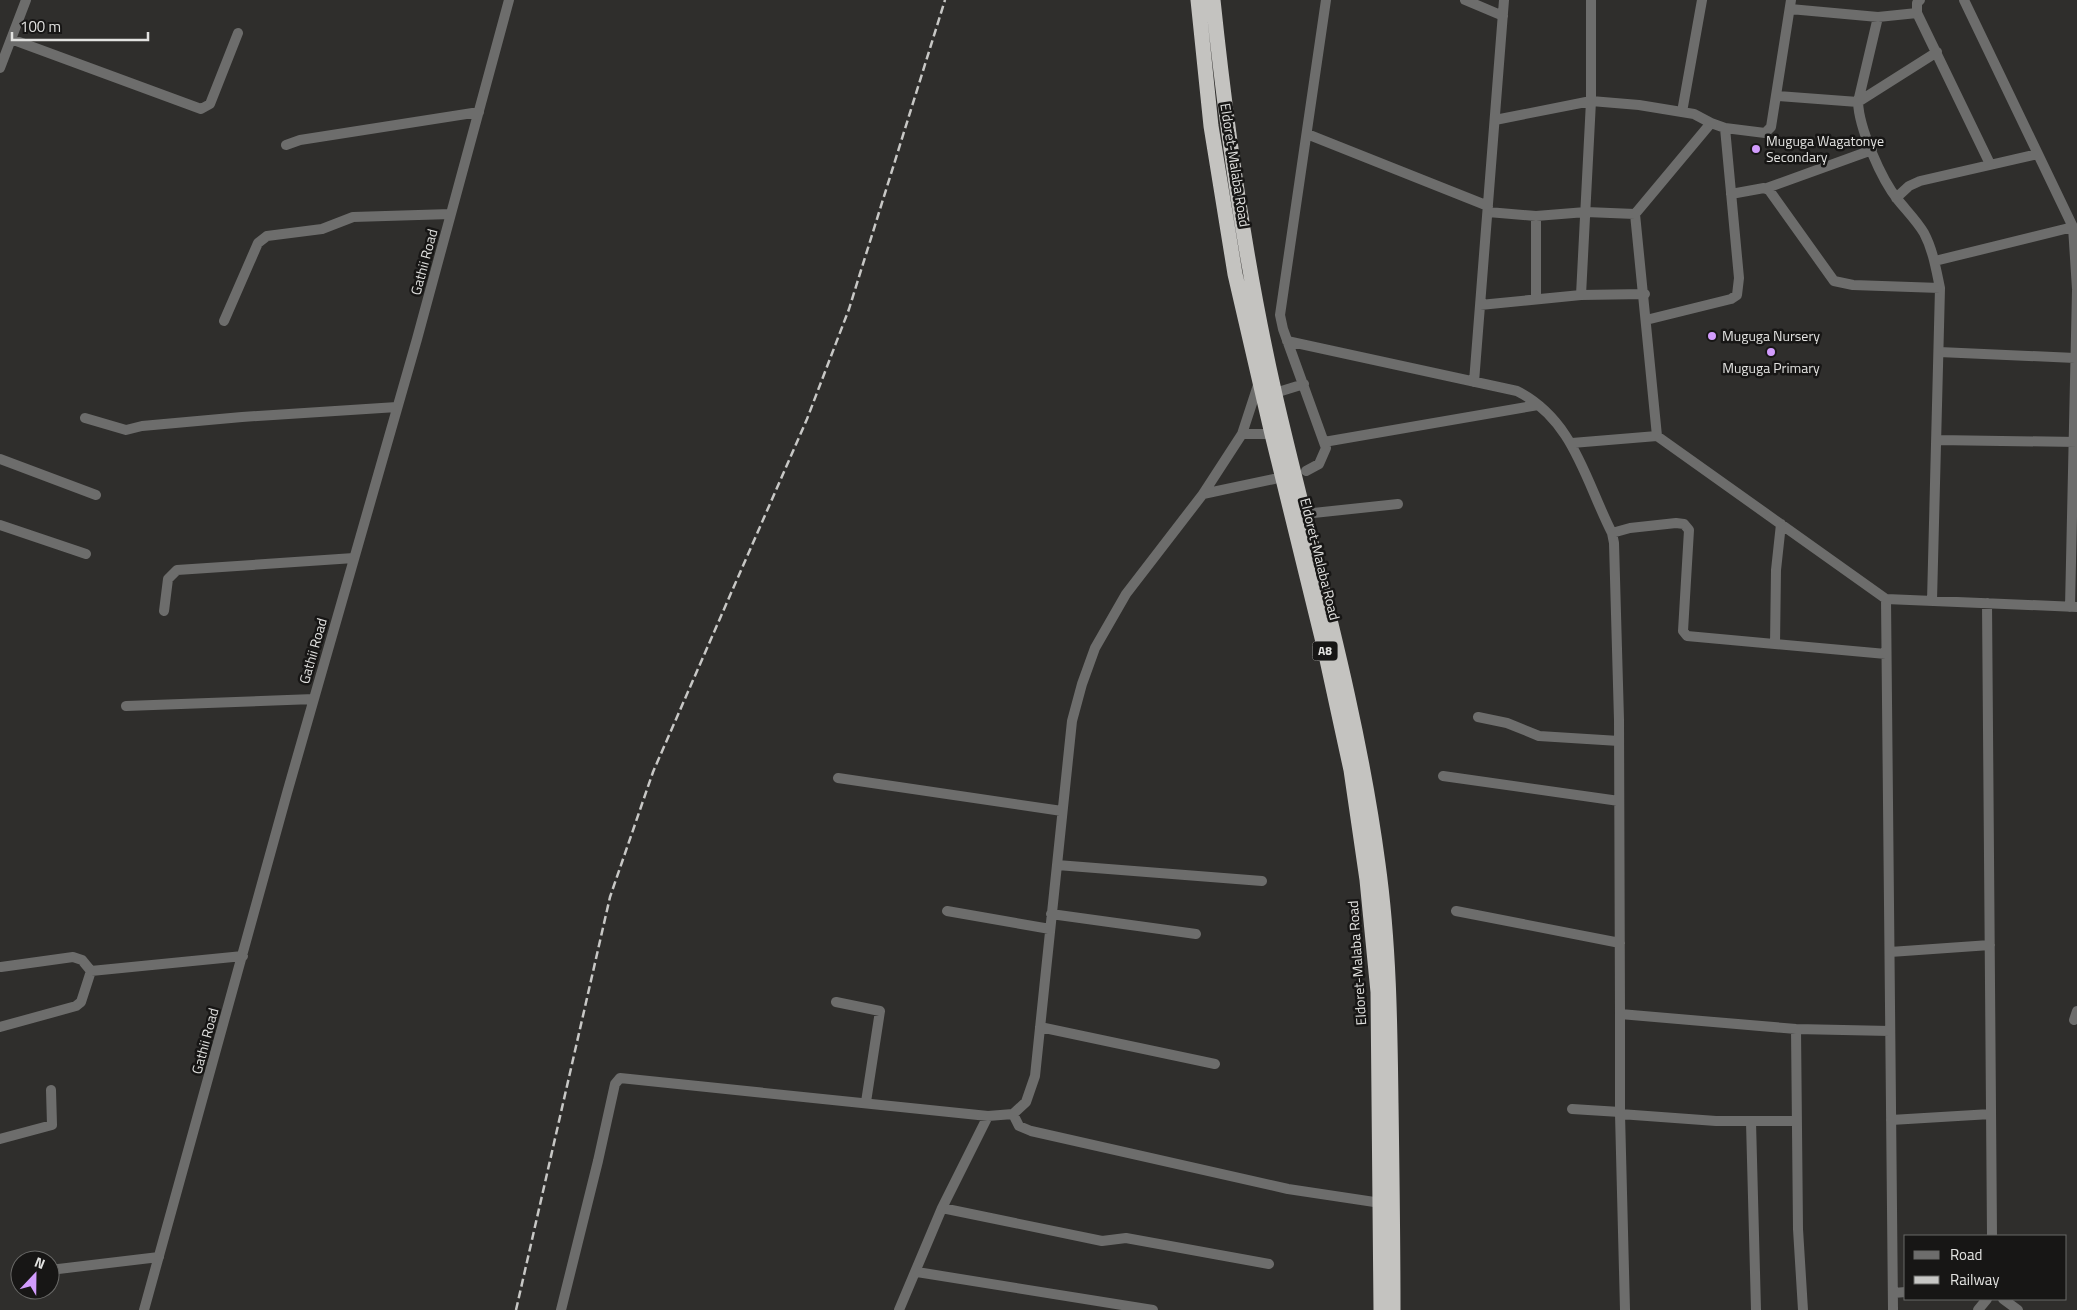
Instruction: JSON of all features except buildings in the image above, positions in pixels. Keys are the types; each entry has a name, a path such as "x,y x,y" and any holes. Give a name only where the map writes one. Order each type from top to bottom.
{"highway":[{"name":"Eldoret-Malaba Road","path":"1198,0 1211,126 1235,274 1324,646 1349,760 1367,880 1378,992 1381,1310"},
{"name":"Eldoret-Malaba Road","path":"1213,0 1234,183 1275,393 1360,756 1378,865 1388,963 1393,1310"}],"street":[{"path":"0,68 26,0"},
{"name":"Gathii Road","path":"144,1310 451,214 509,0"},
{"path":"1306,471 1319,464 1326,448 1280,315 1326,0"},
{"path":"1466,0 1503,16"},
{"path":"1474,382 1504,0"},
{"path":"1581,294 1591,101 1591,0"},
{"path":"1682,112 1702,0"},
{"path":"1920,0 1917,3 1917,13 1990,164"},
{"path":"1572,443 1657,436 1886,599 2073,607 2076,442 2075,358 2077,332 2076,242 2073,227 1964,0"},
{"path":"1495,120 1591,101 1639,105 1694,114 1724,128 1765,133 1768,132 1777,96 1791,4 1878,18 1917,13"},
{"path":"1878,18 1858,102 1859,114 1872,150 1896,198 1924,232 1935,261 1940,288 1932,601"},
{"path":"11,39 202,109 210,104 238,33"},
{"path":"1777,96 1858,102 1937,52"},
{"path":"286,145 300,140 479,112"},
{"path":"1657,436 1645,294 1635,214 1711,123"},
{"path":"1646,320 1731,299 1737,295 1739,278 1724,128"},
{"path":"1307,134 1488,209 1536,216 1586,212 1635,214"},
{"path":"1731,194 1767,188 1872,150"},
{"path":"1896,198 1909,186 1920,181 2038,154"},
{"path":"1767,188 1772,192 1834,281 1853,285 1940,288"},
{"path":"224,321 258,243 267,236 322,229 353,217 451,214"},
{"path":"1536,216 1536,299"},
{"path":"1935,261 2073,227"},
{"path":"1480,305 1581,294 1645,294"},
{"path":"1288,341 1516,391 1538,404 1552,417 1572,443 1612,533 1614,543 1619,741 1620,1113 1625,1310"},
{"path":"1939,352 2075,358"},
{"path":"561,1310 617,1080 628,1077 988,1116 1013,1114 1026,1102 1032,1091 1040,1027 1072,721 1095,648 1126,594 1202,494 1242,434 1260,378"},
{"path":"1275,393 1304,384"},
{"path":"1324,442 1538,404"},
{"path":"85,418 126,430 142,426 242,417 397,407"},
{"path":"1242,434 1272,434"},
{"path":"1937,440 2076,442"},
{"path":"0,460 96,495"},
{"path":"1202,494 1274,479"},
{"path":"1304,514 1398,504"},
{"path":"1612,533 1630,528 1684,524 1690,530 1684,634 1687,636 1886,654"},
{"path":"1774,644 1776,570 1781,524"},
{"path":"0,525 86,554"},
{"path":"164,612 168,579 177,570 354,558"},
{"path":"1886,599 1893,1310"},
{"path":"1987,603 1992,1235"},
{"path":"126,706 314,699"},
{"path":"1478,717 1508,723 1539,736 1619,741"},
{"path":"1443,776 1620,801"},
{"path":"838,778 1062,811"},
{"path":"1057,865 1262,881"},
{"path":"947,911 1050,929"},
{"path":"1456,911 1620,944"},
{"path":"1051,914 1196,934"},
{"path":"1890,952 1990,945"},
{"path":"91,971 242,956"},
{"path":"1,967 73,957 82,960 91,971"},
{"path":"0,1028 76,1006 81,1002 91,971"},
{"path":"836,1002 880,1011 866,1102"},
{"path":"1620,1014 1796,1029 1890,1031"},
{"path":"1040,1027 1215,1064"},
{"path":"1796,1029 1798,1229 1803,1310"},
{"path":"0,1139 52,1125 51,1090"},
{"path":"1572,1110 1751,1122 1796,1121"},
{"path":"1013,1114 1019,1126 1031,1131 1288,1189 1381,1203"},
{"path":"1891,1120 1991,1114"},
{"path":"899,1310 917,1272 942,1208 988,1116"},
{"path":"1751,1122 1756,1310"},
{"path":"942,1208 1102,1241 1126,1238 1268,1264"},
{"path":"60,1269 159,1257"},
{"path":"917,1272 1153,1310"},
{"path":"1893,1293 1904,1292"},
{"path":"1978,1310 1986,1300"},
{"path":"2004,1300 2018,1310"}],"railway":[{"path":"516,1310 610,897 653,772 807,419 849,309 945,0"}],"place":[{"name":"Muguga Wagatonye Secondary","path":"1756,149"},
{"name":"Muguga Nursery","path":"1712,336"},
{"name":"Muguga Primary","path":"1771,352"}]}
